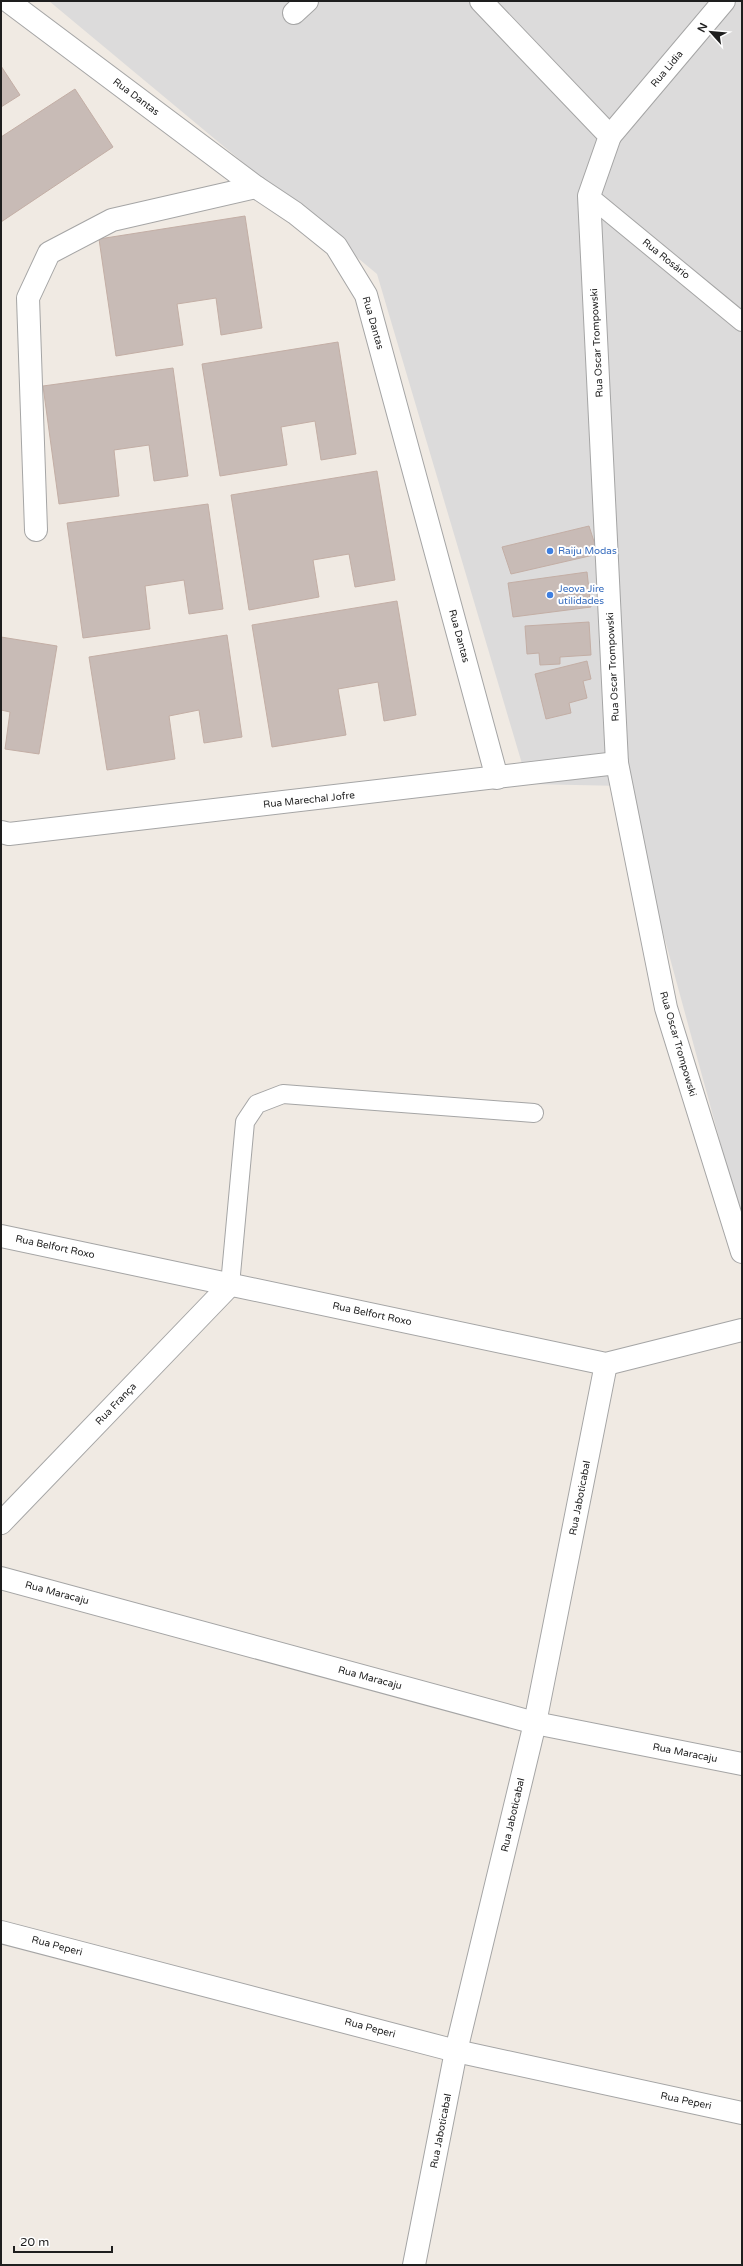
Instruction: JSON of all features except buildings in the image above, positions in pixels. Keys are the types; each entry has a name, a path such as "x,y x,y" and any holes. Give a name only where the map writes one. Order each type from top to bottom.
{"street":[{"name":"Rua Dantas","path":"8,1 256,187 295,213 336,246 366,295 497,778"},
{"path":"481,1 610,136"},
{"name":"Rua Lidia","path":"610,136 724,1"},
{"name":"Rua Oscar Trompowski","path":"610,136 590,196 618,763 666,1008 742,1252"},
{"path":"36,530 28,298 49,253 112,220 256,187"},
{"name":"Rua Marechal Jofre","path":"1,832 9,834 618,763"},
{"name":"Rua Belfort Roxo","path":"1,1236 606,1364 742,1330"},
{"name":"Rua França","path":"1,1522 230,1285"},
{"name":"Rua Jaboticabal","path":"414,2265 456,2051 534,1723 606,1364"},
{"name":"Rua Maracaju","path":"1,1578 534,1723 742,1764"},
{"name":"Rua Peperi","path":"1,1932 456,2051 742,2113"}],"lane":[{"name":"Rua Rosário","path":"590,196 742,322"},
{"path":"230,1285 245,1122 257,1104 283,1094 534,1113"}],"shaded area":[{"path":"49,1 742,1 742,1222 623,786 528,784 377,274"}],"place":[{"name":"Raiju Modas","path":"550,551"},
{"name":"Jeova Jire utilidades","path":"550,595"}]}
